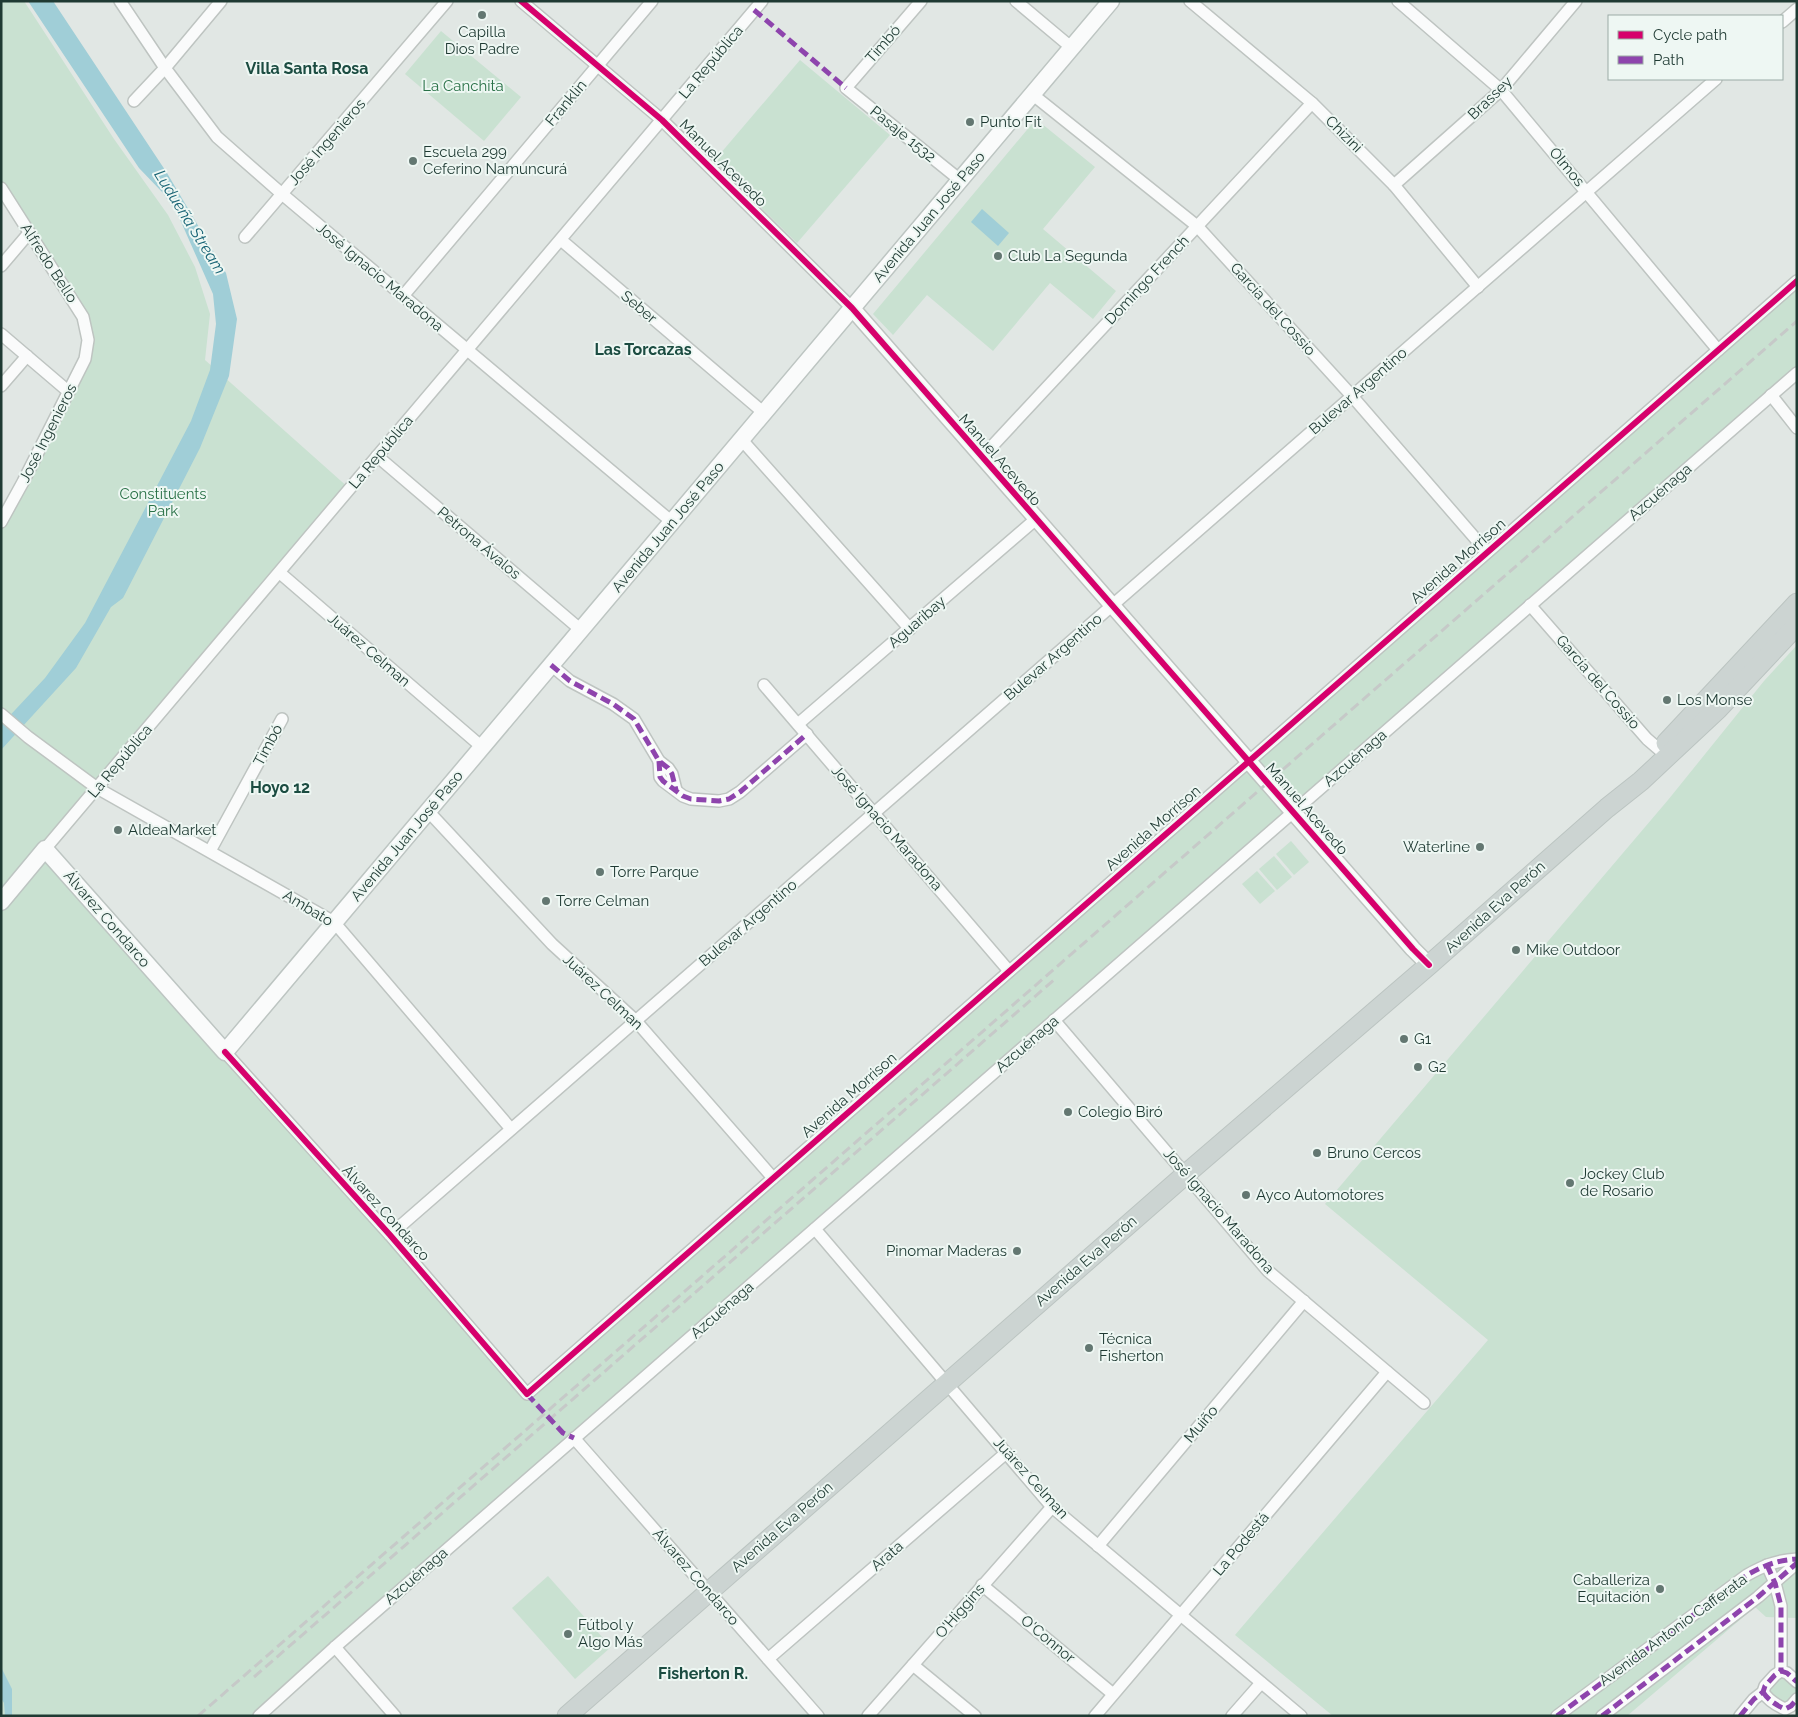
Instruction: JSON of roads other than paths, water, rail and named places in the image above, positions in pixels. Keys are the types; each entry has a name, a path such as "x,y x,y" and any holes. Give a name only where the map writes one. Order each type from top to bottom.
{"main road":[{"name":"Avenida Juan José Paso","path":"225,1052 1111,1"},
{"name":"Avenida Eva Perón","path":"567,1716 947,1382 1608,808 1664,753 1797,603"},
{"name":"Avenida Eva Perón","path":"1664,753 1718,710 1797,625"},
{"name":"La República","path":"1,902 46,849"},
{"name":"Álvarez Condarco","path":"46,849 225,1052"}],"street":[{"name":"José Ignacio Maradona","path":"120,1 165,68 217,136 282,194 672,522"},
{"path":"134,101 165,68 221,1"},
{"name":"José Ingenieros","path":"245,237 447,1"},
{"name":"Manuel Acevedo","path":"521,1 662,120 852,308 1248,762 1429,965"},
{"name":"La República","path":"46,849 762,1"},
{"name":"Timbó","path":"846,88 921,1"},
{"path":"1016,1 1072,48"},
{"name":"Chizini","path":"1190,1 1312,103 1394,185 1478,287"},
{"name":"Ólmos","path":"1398,1 1501,90 1718,350"},
{"name":"Brassey","path":"1394,185 1501,90 1576,1"},
{"name":"Franklin","path":"403,296 597,66 646,3"},
{"path":"1783,21 1797,9"},
{"name":"Bulevar Argentino","path":"390,1236 1715,80"},
{"name":"Pasaje 1532","path":"846,88 960,180"},
{"name":"García del Cossio","path":"1032,94 1197,226 1352,396 1487,552"},
{"name":"Domingo French","path":"982,457 1312,103"},
{"name":"Alfredo Bello","path":"1,188 83,317 88,340"},
{"path":"1,266 29,233"},
{"name":"Seber","path":"560,240 764,413"},
{"name":"Avenida Morrison","path":"527,1394 1797,281"},
{"path":"1,334 69,392"},
{"name":"José Ingenieros","path":"1,522 69,392 85,358 88,340"},
{"path":"1,386 27,356"},
{"name":"Azcuénaga","path":"259,1716 335,1646 1797,373"},
{"path":"1771,395 1797,428"},
{"path":"741,439 910,629"},
{"name":"Petrona Ávalos","path":"377,456 581,630"},
{"name":"Aguaribay","path":"798,724 1036,519"},
{"name":"Juárez Celman","path":"280,573 482,747"},
{"name":"García del Cossio","path":"1530,605 1647,739 1664,753"},
{"path":"551,665 570,681 625,712 634,720 659,761 660,777 668,786 691,799 719,801 729,799 740,792 807,734"},
{"name":"José Ignacio Maradona","path":"764,685 1009,971"},
{"path":"1,714 28,737 97,788"},
{"name":"Timbó","path":"210,851 282,719"},
{"name":"Ambato","path":"97,788 334,922 511,1129"},
{"name":"Juárez Celman","path":"428,811 552,944 636,1020 773,1178"},
{"name":"José Ignacio Maradona","path":"1054,1020 1268,1271 1424,1403"},
{"name":"Álvarez Condarco","path":"225,1052 390,1236 527,1394"},
{"name":"Juárez Celman","path":"815,1229 1052,1507 1301,1716"},
{"name":"Muiño","path":"1098,1546 1304,1301"},
{"name":"La Podestá","path":"1095,1716 1387,1372"},
{"name":"Álvarez Condarco","path":"574,1438 818,1716"},
{"name":"Arata","path":"768,1659 1006,1453"},
{"name":"O'Higgins","path":"868,1716 1052,1507"},
{"name":"Avenida Antonio Cafferata","path":"1557,1716 1746,1576 1767,1564 1784,1560 1797,1561"},
{"name":"Avenida Antonio Cafferata","path":"1602,1716 1775,1583 1797,1561"},
{"path":"1767,1564 1775,1583 1782,1618 1781,1671"},
{"name":"O'Connor","path":"982,1585 1114,1694"},
{"path":"335,1646 395,1716"},
{"path":"913,1664 975,1716"},
{"path":"1781,1671 1787,1673 1797,1682"},
{"path":"1740,1716 1754,1699 1763,1692 1765,1686 1775,1675 1781,1671"},
{"path":"1232,1716 1261,1682"},
{"path":"1763,1692 1767,1698 1786,1712 1797,1699"}],"water":[{"name":"Ludueña Stream","path":"28,1 53,1 167,173 226,273 237,319 229,376 200,448 123,598 111,607 76,668 1,750 1,725 45,678 85,623 191,421 210,370 216,324 213,294 178,215 163,193 139,168"},
{"path":"982,209 1009,233 998,246 971,222"},
{"path":"1,1667 12,1689 12,1716 5,1716 4,1703 1,1698"}],"railway":[{"path":"198,1716 1797,321"},
{"path":"254,1677 1055,979"}],"place":[{"name":"Capilla Dios Padre","path":"482,15"},
{"name":"Punto Fit","path":"970,122"},
{"name":"Escuela 299 Ceferino Namuncurá","path":"413,161"},
{"name":"Club La Segunda","path":"998,256"},
{"name":"Los Monse","path":"1667,700"},
{"name":"AldeaMarket","path":"118,830"},
{"name":"Waterline","path":"1480,847"},
{"name":"Torre Parque","path":"600,872"},
{"name":"Torre Celman","path":"546,901"},
{"name":"Mike Outdoor","path":"1516,950"},
{"name":"G1","path":"1404,1039"},
{"name":"G2","path":"1418,1067"},
{"name":"Colegio Biró","path":"1068,1112"},
{"name":"Bruno Cercos","path":"1317,1153"},
{"name":"Jockey Club de Rosario","path":"1570,1183"},
{"name":"Ayco Automotores","path":"1246,1195"},
{"name":"Pinomar Maderas","path":"1017,1251"},
{"name":"Técnica Fisherton","path":"1089,1348"},
{"name":"Caballeriza Equitación","path":"1660,1589"},
{"name":"Fútbol y Algo Más","path":"568,1634"}],"district":[{"name":"Villa Santa Rosa","path":"307,68"},
{"name":"Las Torcazas","path":"643,349"},
{"name":"Hoyo 12","path":"280,787"},
{"name":"Fisherton R.","path":"703,1673"}],"park label":[{"name":"La Canchita","path":"463,86"},
{"name":"Constituents Park","path":"163,502"}]}
